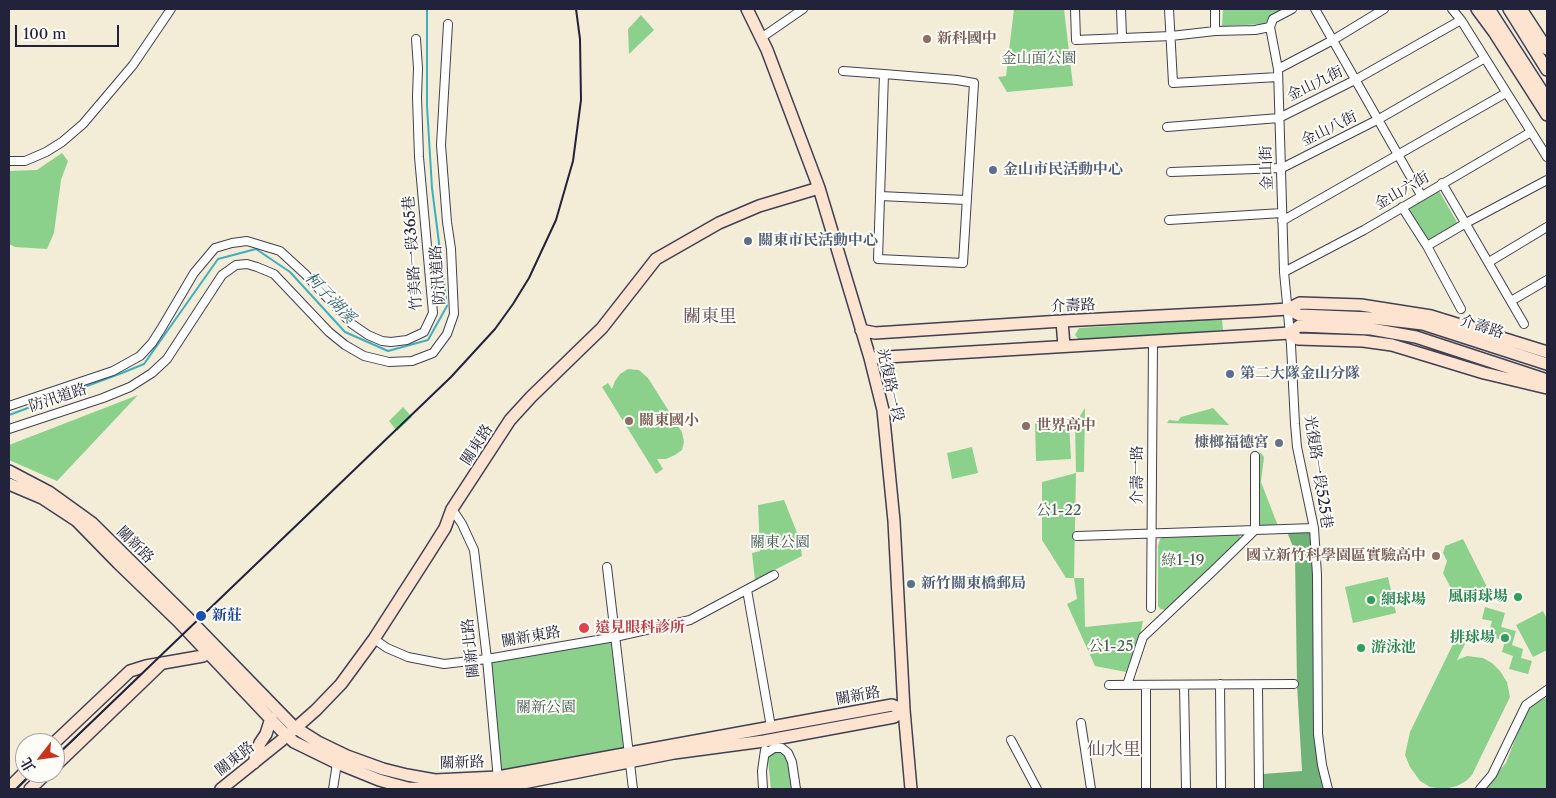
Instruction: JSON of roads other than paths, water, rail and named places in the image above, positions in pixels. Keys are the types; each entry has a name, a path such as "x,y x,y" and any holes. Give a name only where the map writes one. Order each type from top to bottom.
{"street":[{"path":"9,160 26,161 46,152 62,142 83,124 133,65 171,9"},
{"name":"光復路一段","path":"746,9 767,50 819,188 870,358 883,410 888,445 894,521 904,710 911,789"},
{"path":"761,38 803,9"},
{"path":"1075,9 1076,40 1171,36 1270,28 1273,20 1292,9"},
{"path":"1121,9 1122,37"},
{"path":"1169,9 1174,83 1278,73 1384,9"},
{"path":"1216,9 1216,31"},
{"path":"1315,9 1421,195"},
{"path":"1452,9 1461,20 1547,157"},
{"path":"1477,9 1547,114"},
{"path":"1490,9 1547,99"},
{"path":"1509,9 1547,70"},
{"path":"1521,9 1547,49"},
{"name":"金山九街","path":"1167,128 1279,118 1355,80 1461,20"},
{"name":"防汛道路","path":"9,429 103,398 130,387 152,373 167,359 222,275 236,265 247,264 257,266 274,274 329,332 345,345 364,356 388,362 404,362 433,353 447,334 454,314 451,249 441,145 448,24"},
{"name":"金山街","path":"1270,28 1278,73 1284,272 1288,309"},
{"name":"竹美路一段365巷","path":"9,406 113,371 140,356 152,343 194,273 215,248 232,243 247,241 280,251 305,274 352,324 375,338 382,341 400,342 424,332 433,313 419,157 416,39"},
{"name":"金山八街","path":"1171,172 1282,168 1379,120 1485,58"},
{"path":"843,71 884,74 963,80 974,83 963,262 878,259 884,74"},
{"path":"1169,220 1282,217 1399,154 1506,93"},
{"name":"金山六街","path":"1284,272 1348,238 1532,132"},
{"path":"1426,246 1547,180"},
{"path":"1442,183 1524,324"},
{"name":"關東路","path":"221,789 254,764 316,710 341,684 374,639 445,528 452,509 510,420 602,328 656,259 719,224 759,206 819,188"},
{"path":"880,196 966,200"},
{"path":"1402,207 1461,309"},
{"path":"1489,262 1547,227"},
{"path":"1511,301 1547,280"},
{"name":"介壽路","path":"861,330 875,333 1288,309 1300,303 1361,305 1431,316 1547,352"},
{"name":"介壽路","path":"1288,309 1299,315 1372,318 1423,324 1547,364"},
{"name":"光復路一段525巷","path":"1288,309 1297,447 1314,528 1318,734 1322,765 1328,789"},
{"path":"1062,321 1064,346"},
{"name":"介壽路","path":"870,358 1290,333 1299,326 1380,330 1416,337 1547,380"},
{"name":"介壽路","path":"1290,333 1298,339 1363,341 1392,345 1484,373 1547,388"},
{"name":"介壽一路","path":"1151,608 1153,341"},
{"path":"1127,685 1143,637 1255,530 1256,456"},
{"name":"關新路","path":"9,471 49,492 92,523 291,731 294,742 337,763 379,780 408,788 498,785 771,727 892,705 904,710"},
{"name":"關新路","path":"9,484 42,498 77,521 211,648 271,718 291,731 347,756 407,776 498,785"},
{"name":"關新北路","path":"452,509 462,524 474,550 487,659 498,785"},
{"path":"1076,536 1314,528"},
{"path":"606,566 632,789"},
{"name":"關新東路","path":"374,639 387,648 408,657 444,664 487,659 615,637 690,620 774,575"},
{"path":"747,590 771,727"},
{"path":"65,733 130,671 146,666 203,656 211,648"},
{"path":"65,756 162,663"},
{"path":"1184,684 1186,789"},
{"path":"1109,685 1220,684 1258,686 1294,684"},
{"path":"1220,684 1221,789"},
{"path":"1146,685 1146,789"},
{"path":"1258,686 1259,789"},
{"path":"1480,789 1492,775 1526,705 1547,690"},
{"name":"關新路","path":"629,757 764,741 782,743 894,717 904,710"},
{"path":"254,764 257,751 266,734 271,718"},
{"path":"1081,723 1091,789"},
{"path":"1011,740 1037,789"},
{"path":"762,789 762,771 765,754 764,741"},
{"path":"765,754 782,743 792,762 796,789"},
{"path":"334,789 337,763"}],"waterway":[{"name":"柯子湖溪","path":"9,415 144,364 218,259 256,249 290,272 345,332 388,351 428,340 447,306 432,188 427,106 427,9"}],"railway":[{"path":"65,747 451,377 495,329 513,304 529,278 556,220 573,161 581,100 580,39 576,9"},
{"path":"16,789 22,783"}],"place":[{"name":"新科國中","path":"927,39"},
{"name":"金山市民活動中心","path":"993,170"},
{"name":"關東市民活動中心","path":"748,241"},
{"name":"第二大隊金山分隊","path":"1230,374"},
{"name":"關東國小","path":"629,421"},
{"name":"世界高中","path":"1026,426"},
{"name":"槺榔福德宮","path":"1279,443"},
{"name":"國立新竹科學園區實驗高中","path":"1436,556"},
{"name":"新竹關東橋郵局","path":"911,584"},
{"name":"風雨球場","path":"1518,597"},
{"name":"網球場","path":"1371,600"},
{"name":"新莊","path":"201,616"},
{"name":"遠見眼科診所","path":"584,628"},
{"name":"排球場","path":"1505,638"},
{"name":"游泳池","path":"1361,648"}],"district":[{"name":"關東里","path":"710,317"},
{"name":"仙水里","path":"1114,750"}],"park label":[{"name":"金山面公園","path":"1039,59"},
{"name":"公1-22","path":"1059,511"},
{"name":"關東公園","path":"780,543"},
{"name":"綠1-19","path":"1183,561"},
{"name":"公1-25","path":"1111,647"},
{"name":"關新公園","path":"546,708"}]}
